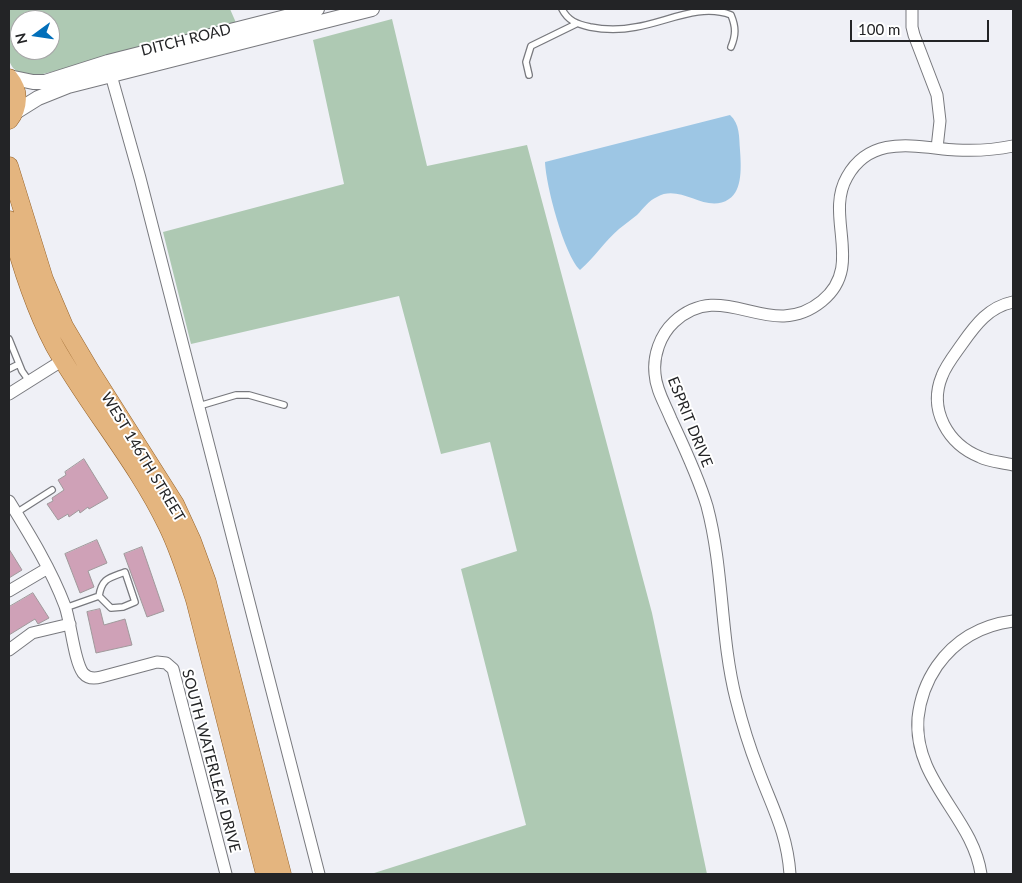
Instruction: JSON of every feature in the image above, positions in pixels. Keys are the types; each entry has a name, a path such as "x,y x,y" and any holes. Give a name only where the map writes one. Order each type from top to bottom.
{"main road":[{"path":"9,77 15,87 17,96 17,105 10,119"},
{"name":"WEST 146TH STREET","path":"9,166 44,279 64,326 175,504 192,541 207,582 282,874"},
{"name":"WEST 146TH STREET","path":"9,220 31,294 41,318 63,360 167,525 183,564 195,600 265,874"}],"street":[{"name":"DITCH ROAD","path":"10,119 38,98 109,68 317,9"},
{"name":"DITCH ROAD","path":"9,77 33,82 45,82 372,9"},
{"path":"912,9 914,35 937,95 940,121 937,148"},
{"path":"109,68 140,178 319,874"},
{"name":"ESPRIT DRIVE","path":"790,874 786,841 778,816 746,738 729,668 715,542 706,505 692,464 657,386 654,372 660,341 667,330 685,314 698,307 721,304 778,317 802,313 826,298 834,287 844,264 844,246 838,203 844,181 858,162 868,155 879,149 895,145 976,150 1013,146"},
{"path":"1013,302 986,314 974,327 942,376 939,386 938,404 946,430 968,452 982,458 1013,465"},
{"path":"9,394 63,360"},
{"name":"SOUTH WATERLEAF DRIVE","path":"9,501 12,515 48,568 65,608 82,672 91,678 101,678 156,662 166,663 173,670 226,874"},
{"path":"9,591 48,568"},
{"path":"981,874 977,854 971,842 928,770 922,756 918,739 919,706 930,675 952,648 979,630 1013,621"},
{"path":"9,650 32,633 70,624"}],"lane":[{"path":"562,9 566,16 576,24 599,29 637,27 703,11 731,15 734,23 735,37 731,47"},
{"path":"529,74 526,62 530,46 576,24"},
{"path":"9,339 19,364 29,381"},
{"path":"9,369 19,364"},
{"path":"199,406 236,395 249,394 284,405"},
{"path":"12,515 52,490"},
{"path":"124,572 135,602 123,607 111,608 99,596 103,583 107,579 124,572"},
{"path":"65,608 99,596"}],"green space":[{"path":"9,9 230,9 237,25 35,76 15,70 10,64"},
{"path":"392,19 427,166 527,145 652,613 707,874 371,874 526,825 461,569 517,551 490,442 441,454 399,296 191,344 163,232 344,184 313,40"}],"water":[{"path":"730,115 736,122 739,136 741,170 739,183 734,195 720,203 702,202 675,194 666,194 654,198 637,215 621,227 580,270 574,262 562,235 549,187 545,162"}],"building":[{"path":"84,459 108,498 89,509 88,507 80,513 79,510 69,517 68,514 58,520 47,504 64,490 58,480 66,475 65,472"},
{"path":"97,540 107,563 88,571 94,587 80,593 65,554"},
{"path":"142,547 164,611 147,617 124,554"},
{"path":"9,549 22,570 9,578"},
{"path":"33,593 49,618 38,624 35,619 9,635 9,607"},
{"path":"100,609 104,625 125,619 132,645 96,653 87,612"}]}
